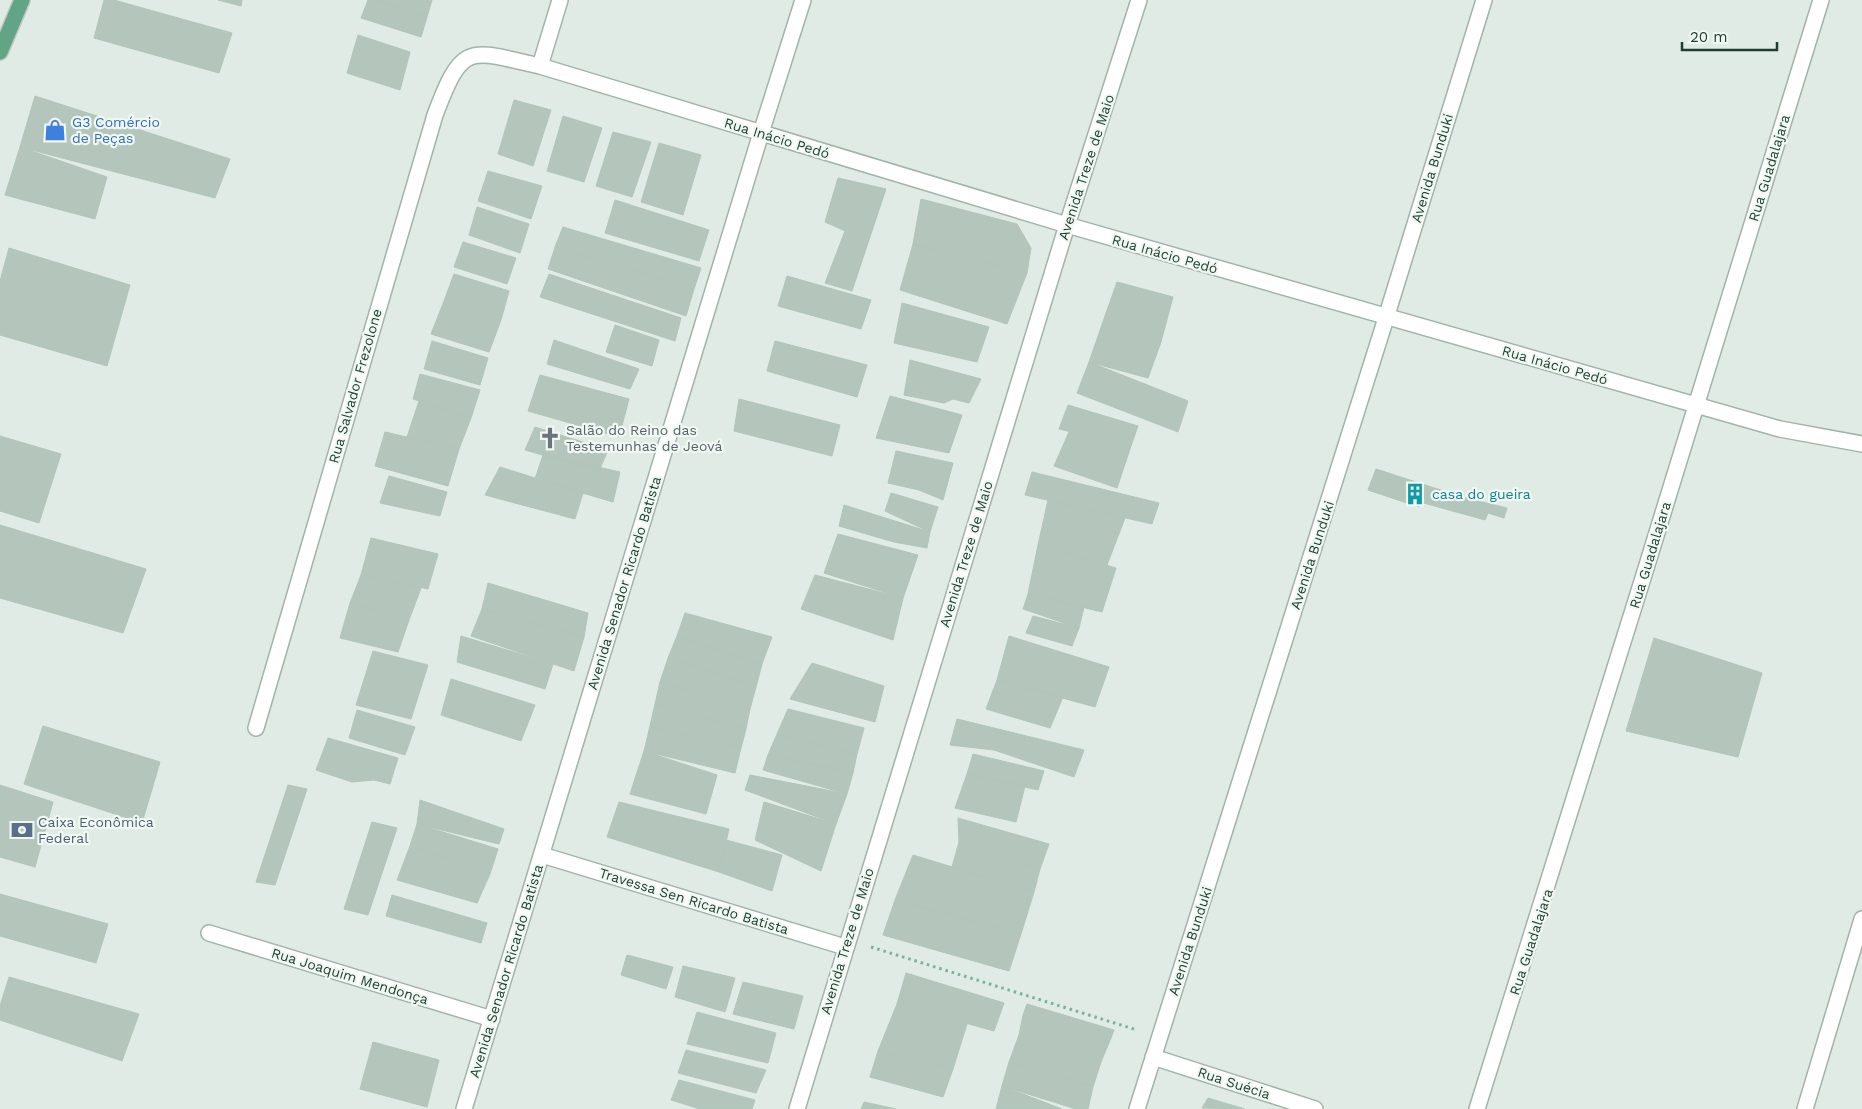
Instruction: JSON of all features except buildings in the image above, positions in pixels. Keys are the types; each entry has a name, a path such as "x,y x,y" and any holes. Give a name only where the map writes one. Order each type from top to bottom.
{"main road":[{"path":"0,52 22,0"}],"street":[{"path":"540,66 560,0"},
{"name":"Avenida Senador Ricardo Batista","path":"464,1109 803,0"},
{"name":"Avenida Treze de Maio","path":"797,1109 1066,225 1139,0"},
{"name":"Avenida Bunduki","path":"1137,1109 1484,0"},
{"name":"Rua Guadalajara","path":"1478,1109 1577,797 1695,405 1821,0"},
{"name":"Rua Inácio Pedó","path":"472,55 485,54 540,66 1066,225 1386,318 1780,429 1862,444"},
{"name":"Rua Salvador Frezolone","path":"256,728 435,115 453,71 462,60 472,55"},
{"name":"Travessa Sen Ricardo Batista","path":"542,855 847,943"},
{"path":"1805,1109 1862,919"},
{"name":"Rua Joaquim Mendonça","path":"208,933 492,1019"},
{"name":"Rua Suécia","path":"1153,1057 1316,1109"}],"path":[{"path":"847,943 1159,1037"}],"place":[{"name":"G3 Comércio de Peças","path":"55,130"},
{"name":"Salão do Reino das Testemunhas de Jeová","path":"550,438"},
{"name":"casa do gueira","path":"1415,494"},
{"name":"Caixa Econômica Federal","path":"22,830"}]}
